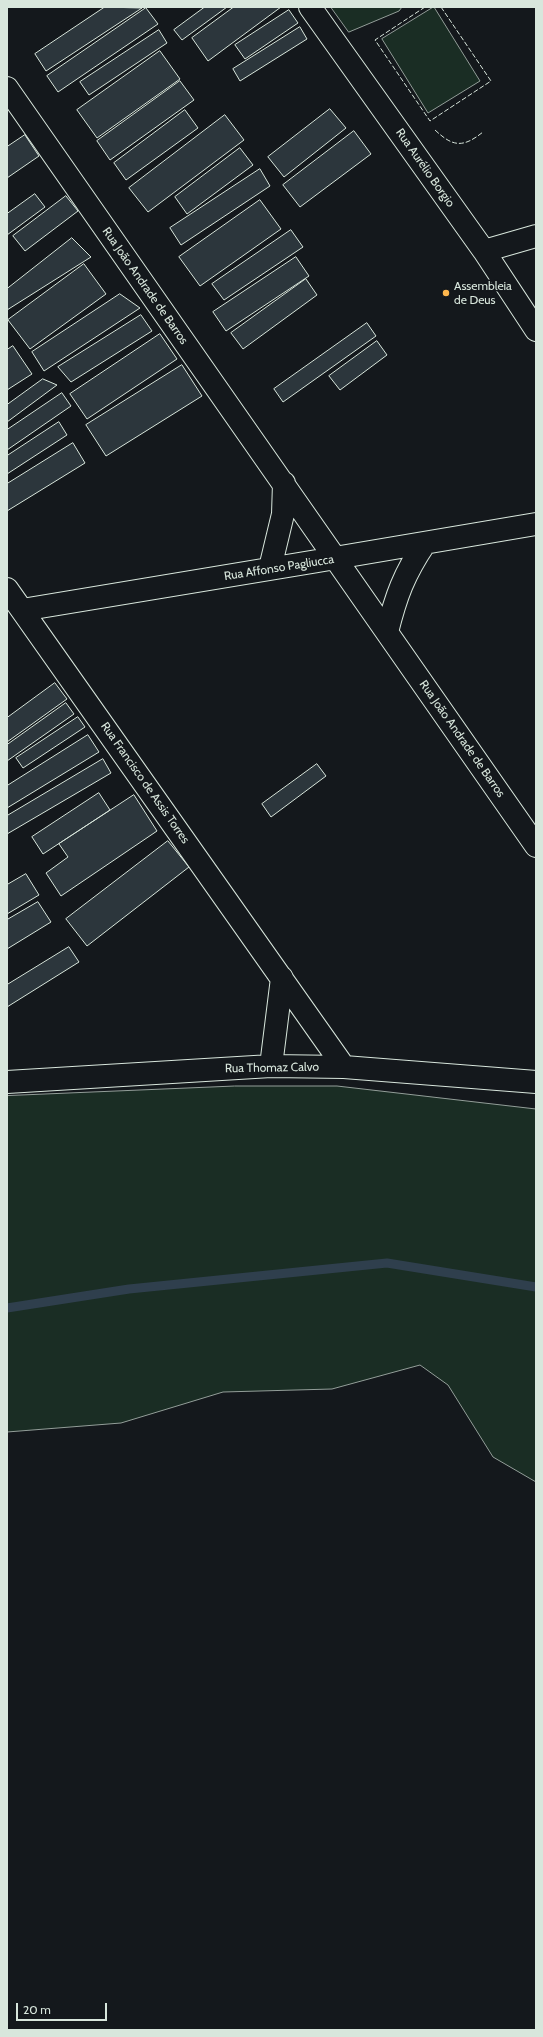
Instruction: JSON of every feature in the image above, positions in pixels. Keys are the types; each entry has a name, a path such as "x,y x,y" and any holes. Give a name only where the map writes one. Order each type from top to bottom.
{"street":[{"name":"Rua Aurélio Borgio","path":"310,7 484,251 536,330"},
{"name":"Rua João Andrade de Barros","path":"7,88 536,846"},
{"path":"484,251 536,236"},
{"path":"270,568 283,514 284,483"},
{"name":"Rua Affonso Pagliucca","path":"22,610 270,568 337,559 536,524"},
{"path":"387,632 395,599 410,566 425,543"},
{"name":"Rua Francisco de Assis Torres","path":"7,589 344,1067"},
{"path":"271,1066 282,978"},
{"name":"Rua Thomaz Calvo","path":"7,1082 271,1066 344,1067 536,1082"}],"green space":[{"path":"331,7 402,7 399,11 349,32"},
{"path":"434,7 480,81 428,113 382,39"},
{"path":"235,1086 337,1086 536,1109 536,1482 493,1457 448,1385 420,1365 332,1389 223,1392 121,1423 7,1432 7,1096"}],"building":[{"path":"105,7 142,8 46,71 35,54"},
{"path":"205,7 227,7 182,40 174,30"},
{"path":"234,7 281,7 208,61 192,38"},
{"path":"146,8 158,24 58,92 47,76"},
{"path":"289,10 298,23 245,59 235,45"},
{"path":"300,27 307,39 240,81 233,69"},
{"path":"159,30 167,43 89,95 80,82"},
{"path":"160,51 180,79 97,138 77,110"},
{"path":"180,81 194,100 110,160 97,141"},
{"path":"330,109 346,128 284,177 268,157"},
{"path":"185,110 198,128 126,180 114,163"},
{"path":"225,115 244,140 148,212 129,188"},
{"path":"354,131 371,154 300,207 283,185"},
{"path":"25,135 39,156 7,178 7,147"},
{"path":"240,148 253,165 187,214 175,197"},
{"path":"260,169 270,186 181,245 170,228"},
{"path":"35,194 45,207 7,235 7,214"},
{"path":"66,196 78,211 25,251 13,236"},
{"path":"260,200 281,229 200,286 179,257"},
{"path":"291,230 303,247 224,300 212,284"},
{"path":"72,238 91,257 7,310 7,289"},
{"path":"296,257 309,276 226,331 213,312"},
{"path":"84,264 106,294 30,349 8,320"},
{"path":"306,279 317,295 243,349 231,333"},
{"path":"120,294 140,308 44,371 32,352"},
{"path":"141,315 152,331 71,382 58,367"},
{"path":"367,323 376,336 283,402 274,389"},
{"path":"160,334 177,359 87,419 70,394"},
{"path":"377,341 387,355 340,390 329,376"},
{"path":"13,346 32,374 7,390 7,350"},
{"path":"182,365 202,396 106,456 86,425"},
{"path":"43,379 57,385 7,422 7,405"},
{"path":"62,393 71,406 7,450 7,430"},
{"path":"59,422 67,435 7,474 7,456"},
{"path":"73,443 85,463 7,511 7,484"},
{"path":"55,683 67,699 7,742 7,718"},
{"path":"66,703 74,714 7,761 7,745"},
{"path":"78,717 85,727 23,768 16,758"},
{"path":"88,735 99,752 7,808 7,786"},
{"path":"103,759 111,773 7,834 7,816"},
{"path":"317,764 326,776 271,817 262,804"},
{"path":"99,793 110,810 43,854 32,837"},
{"path":"134,795 157,831 61,896 46,873 68,857 59,844"},
{"path":"168,841 189,867 87,946 66,919"},
{"path":"26,874 39,895 7,914 7,885"},
{"path":"38,902 51,922 7,949 7,920"},
{"path":"69,947 79,962 7,1007 7,985"}],"waterway":[{"path":"7,1308 129,1289 387,1263 536,1287"}],"fence":[{"path":"425,7 375,40 430,121 491,81 441,7"},
{"path":"435,130 447,140 458,143 470,141 483,132"}],"place":[{"name":"Assembleia de Deus","path":"446,293"}]}
